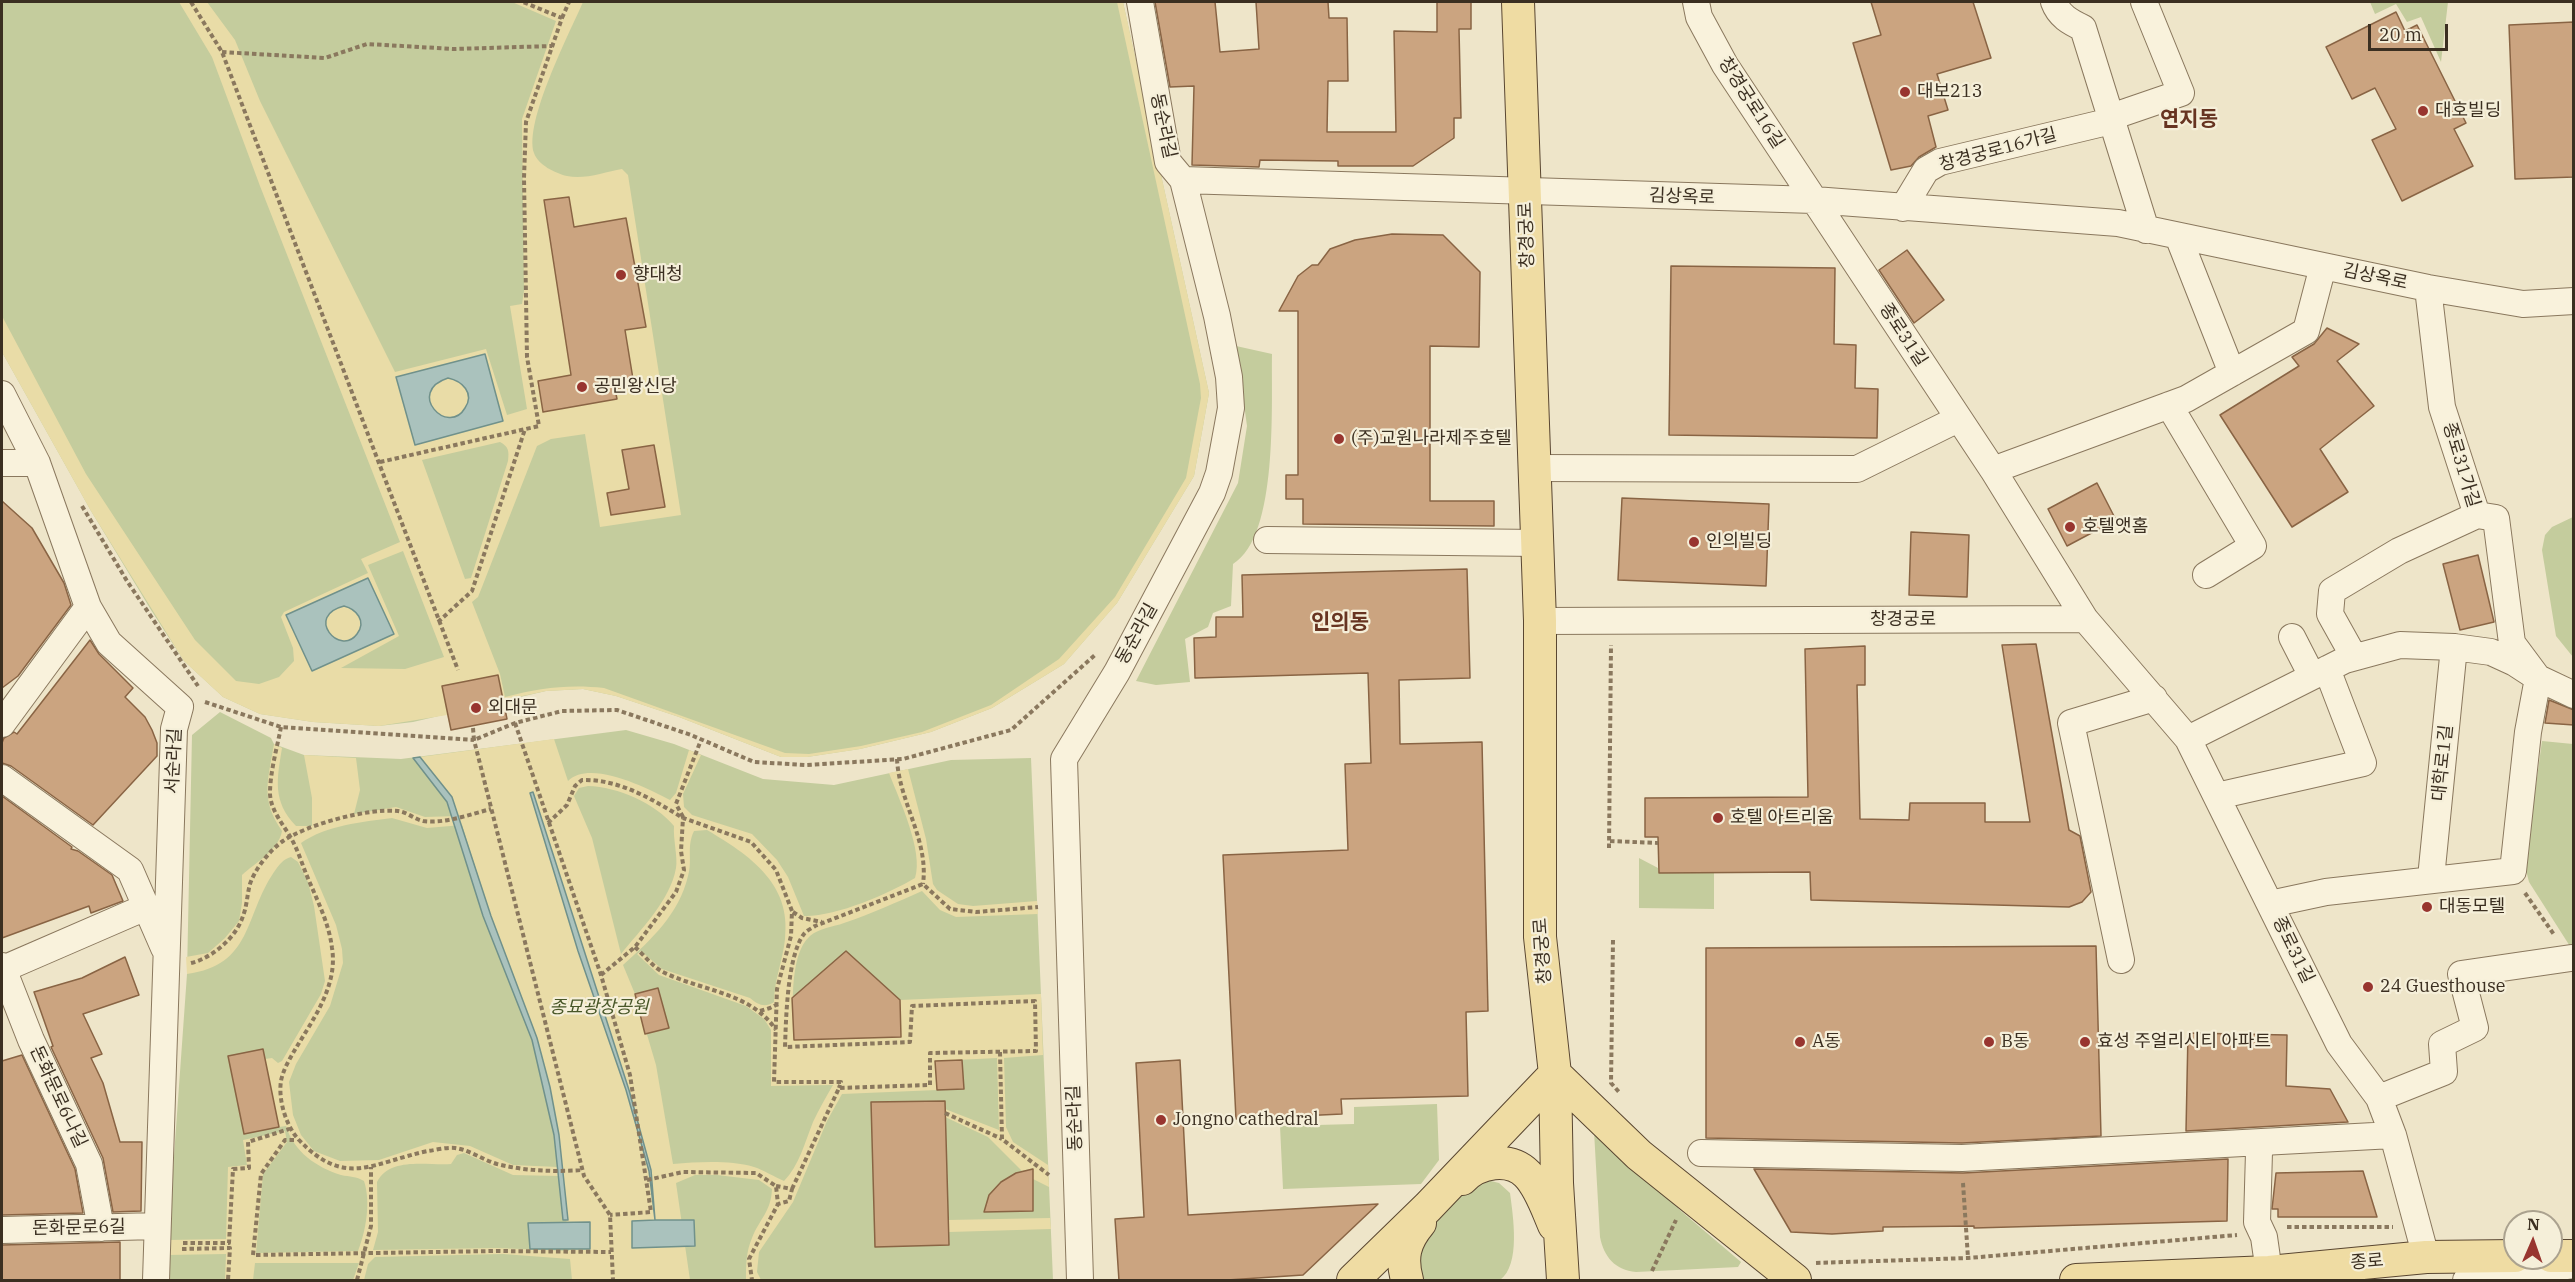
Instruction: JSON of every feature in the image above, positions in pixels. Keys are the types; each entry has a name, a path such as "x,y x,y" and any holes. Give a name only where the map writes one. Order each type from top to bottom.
{"main road":[{"name":"창경궁로","path":"1518,2 1540,621 1540,937 1555,1074 1563,1281"},
{"path":"1353,1281 1428,1207 1555,1074 1639,1155 1803,1272"},
{"path":"1407,1281 1403,1265 1404,1250 1410,1235 1467,1173 1494,1163 1510,1164 1527,1173 1546,1206 1560,1241"},
{"name":"종로","path":"2076,1281 2269,1272 2422,1243 2503,1254"}],"street":[{"name":"동순라길","path":"1080,1281 1064,759 1117,672 1212,493 1219,473 1231,408 1229,377 1183,180 1168,162 1140,2"},
{"name":"창경궁로16길","path":"1696,2 1699,17 1725,65 1814,201"},
{"path":"2054,2 2056,9 2066,20 2083,28 2146,230"},
{"name":"창경궁로16가길","path":"1903,208 1926,170 1940,162 2103,123 2111,117 2181,93 2144,2"},
{"path":"1183,180 1525,192 1571,203 1651,206 1676,196 1700,207 1787,210 1814,201"},
{"name":"김상옥로","path":"1814,201 2118,223 2428,288 2523,304 2574,301"},
{"name":"종로31길","path":"1814,201 1992,470 2085,619 2188,739 2339,1044 2379,1098 2392,1135 2422,1243"},
{"path":"2178,236 2232,373"},
{"path":"1992,470 2186,399 2306,331 2323,266"},
{"name":"종로31가길","path":"2354,657 2330,614 2332,591 2399,551 2477,515 2442,406 2428,288"},
{"name":"서순라길","path":"2,394 37,463 88,607 109,643 180,707 174,729 156,1281"},
{"path":"2169,405 2253,546 2206,575"},
{"path":"1535,468 1857,469 1958,419"},
{"path":"2,463 37,463"},
{"path":"2270,904 2326,892 2431,878 2513,871 2528,732 2538,678 2512,643 2496,518 2477,515"},
{"path":"1268,540 1538,543"},
{"path":"2,724 88,607"},
{"name":"창경궁로","path":"1540,621 2085,619"},
{"path":"2217,796 2363,763 2320,673 2292,637"},
{"path":"2188,739 2354,657 2400,645 2454,647 2491,652 2516,663 2538,678 2574,694"},
{"name":"대학로1길","path":"2431,878 2454,647"},
{"path":"2121,960 2071,723 2154,698"},
{"name":"서순라길","path":"2,778 130,870 167,960"},
{"name":"돈화문로6나길","path":"101,1228 89,1164 31,1040 2,968 146,907"},
{"path":"2379,1098 2445,1072 2442,1044 2475,1028 2461,974 2571,958"},
{"path":"1701,1153 1962,1158 2392,1135"},
{"path":"2264,1142 2259,1152 2257,1222 2264,1237 2269,1272"},
{"name":"돈화문로6길","path":"2,1230 101,1228 157,1240"},
{"path":"2466,1281 2574,1264"}],"path":[{"path":"190,2 222,52 458,670"},
{"path":"523,2 562,18"},
{"path":"380,462 539,426 527,357 524,178 526,122 568,2"},
{"path":"222,52 325,58 367,44 454,49 552,46"},
{"path":"438,622 472,591 525,429"},
{"path":"76,497 127,581 199,688"},
{"path":"1609,848 1611,621"},
{"path":"206,697 202,701 280,727 474,740 515,723 562,711 617,710 754,762 806,765 897,759 1011,730 1099,651"},
{"path":"515,723 602,975 630,1075 651,1212 610,1216"},
{"path":"280,727 270,795 328,928 333,963 332,974 322,1005 290,1058 281,1081 282,1108 296,1136 315,1157 344,1168 371,1167 413,1154 454,1148 495,1163 522,1169 555,1172 582,1170"},
{"path":"473,728 491,809 582,1170 610,1216 613,1281"},
{"path":"602,975 636,947 676,892 684,870 681,851 683,818 676,804 701,740"},
{"path":"897,759 898,780 921,845 925,873 923,884"},
{"path":"548,823 567,805 575,786 582,780 602,779 650,797 683,818 751,842 776,870 792,911 791,936 777,989 774,1082 841,1082 792,1189 789,1201 778,1204"},
{"path":"167,960 178,967 205,959 230,938 243,917 251,882 267,857 290,837 331,820 366,814 395,811 423,820 445,820 491,809"},
{"path":"1610,841 1658,843"},
{"path":"2513,871 2523,891 2571,958"},
{"path":"923,884 950,909 976,912 1038,907"},
{"path":"839,1088 930,1085 930,1053 1036,1051 1035,1001 912,1005 910,1042 786,1047 787,1003 795,954 804,934 824,922 923,884"},
{"path":"792,911 802,918 824,922"},
{"path":"1613,940 1611,1083 1626,1099"},
{"path":"636,947 660,971 750,1004 767,1018 777,1032"},
{"path":"759,1011 778,1004"},
{"path":"1000,1052 1002,1138"},
{"path":"945,1113 1002,1138 1049,1175"},
{"path":"157,1240 229,1243 233,1168 249,1168 248,1142 289,1129"},
{"path":"294,1140 285,1140 261,1174 253,1254 611,1251"},
{"path":"1962,1158 1968,1258"},
{"path":"357,1281 371,1226 371,1167"},
{"path":"647,1180 683,1172 756,1173 777,1186 792,1189"},
{"path":"752,1281 749,1259 778,1204 777,1186"},
{"path":"1652,1271 1681,1211"},
{"path":"2283,1227 2380,1226 2422,1243"},
{"path":"1803,1272 2243,1235"},
{"path":"157,1240 230,1248 228,1281"}],"green space":[{"path":"2,2 1123,2 1209,393 1194,476 1117,603 1064,664 992,708 931,732 860,749 807,757 781,757 679,717 616,696 583,689 546,691 413,722 379,726 313,722 260,714 223,697 184,661 91,511 2,352"},
{"path":"2370,2 2448,2 2441,62 2421,17 2407,22 2396,4 2375,14"},
{"path":"1236,346 1272,354 1269,467 1258,526 1248,549 1233,564 1231,606 1213,613 1208,627 1185,639 1190,682 1156,685 1136,681 1238,483 1247,426"},
{"path":"2573,517 2573,657 2556,636 2542,550 2545,535 2552,527"},
{"name":"종묘광장공원","path":"220,712 271,738 274,744 304,755 401,759 626,730 674,744 763,779 834,785 951,760 1031,758 1053,1280 167,1280 187,974 192,735"},
{"path":"2542,741 2573,744 2573,951 2529,882 2525,866"},
{"path":"1639,858 1658,868 1659,873 1714,872 1714,909 1639,908"},
{"path":"1437,1104 1439,1160 1421,1184 1283,1189 1280,1126 1354,1124 1354,1107"},
{"path":"1599,1128 1681,1211 1741,1262 1738,1267 1636,1272 1622,1268 1612,1261 1604,1251 1600,1237 1594,1131"},
{"path":"1483,1179 1499,1183 1510,1193 1514,1240 1511,1263 1507,1273 1500,1280 1420,1280 1413,1246 1462,1192"}],"sand":[{"path":"179,2 207,2 235,40 260,101 395,372 486,349 507,415 527,409 510,306 522,304 524,291 522,119 556,21 512,2 583,2 541,100 535,121 534,153 539,161 548,168 567,176 587,176 622,169 628,175 681,515 600,527 585,434 551,439 537,446 478,597 472,602 500,674 505,697 554,688 579,686 604,688 785,753 809,754 861,746 922,732 991,705 1059,659 1115,597 1186,478 1201,398 1200,384 1117,2 1123,2 1209,393 1194,476 1117,603 1064,664 992,708 931,732 860,749 807,757 781,757 679,717 616,696 583,689 546,691 504,700 507,719 451,730 447,715 379,726 313,722 260,714 223,697 184,661 91,511 2,352 2,316 86,474 195,640 236,681 259,684 279,677 294,661 293,648 281,617 284,612 368,573 361,559 400,542 260,186 212,57","holes":["500,442 508,450 508,461 471,578 465,579 422,460","403,551 444,657 405,669 341,668 399,636 368,565"]},
{"path":"554,739 568,781 578,775 604,774 633,783 670,800 676,793 689,750 701,755 683,794 684,807 692,815 752,834 777,860 788,877 804,916 846,909 891,891 915,878 917,867 913,840 889,773 908,769 926,839 933,884 937,890 958,904 973,906 1037,901 1038,914 956,917 940,910 922,891 864,916 818,931 810,936 803,945 795,970 794,1040 900,1037 900,1000 1041,994 1043,1055 1004,1058 1006,1127 1013,1142 1048,1165 1049,1187 1033,1179 1033,1168 1022,1171 988,1137 945,1117 945,1109 999,1130 997,1058 936,1061 937,1090 842,1094 827,1121 793,1202 759,1252 757,1272 761,1280 746,1280 747,1259 752,1238 770,1204 772,1189 759,1180 717,1175 695,1175 676,1183 690,1280 572,1280 570,1259 503,1254 375,1257 368,1264 364,1280 353,1280 359,1263 255,1263 253,1280 225,1280 226,1254 167,1255 168,1240 226,1239 228,1167 247,1165 243,1140 285,1131 287,1142 263,1174 256,1253 358,1251 367,1216 364,1181 332,1172 315,1163 294,1144 286,1126 279,1127 265,1059 272,1058 278,1063 282,1061 321,994 325,981 314,906 308,882 298,862 291,857 283,861 274,872 264,889 244,936 236,949 224,960 208,969 187,974 186,957 208,953 239,921 242,903 242,875 266,856 280,838 282,831 275,820 268,799 274,744 282,748 278,780 280,799 288,817 296,826 312,826 312,798 304,755 356,758 360,790 354,814 396,807 425,817 458,816 452,797 420,757","holes":["588,786 611,789 635,798 657,810 674,826 676,868 673,880 654,914 621,954 592,838 574,796 579,788","392,818 427,828 462,825 491,916 537,1038 559,1135 569,1251 497,1248 373,1250 378,1232 377,1182 391,1168 411,1164 451,1164 457,1155 464,1153 513,1175 559,1176 558,1167 513,1165 470,1146 433,1142 379,1160 340,1161 314,1151 301,1135 293,1115 289,1082 296,1064 330,1006 343,963 336,925 301,843 333,828","707,830 752,861 774,886 782,902 785,939 774,1002 768,1005 759,1004 750,998 662,969 641,951 637,954 659,975 746,1006 764,1019 771,1030 771,1086 833,1085 813,1122 798,1161 784,1181 758,1168 734,1163 673,1164 656,1065 635,994 623,965 663,925 678,902 688,876 690,843 694,831"]},
{"path":"1050,1218 1051,1229 949,1232 948,1220"}],"water":[{"path":"485,354 503,421 415,445 396,377","holes":["448,378 466,388 469,397 468,403 458,416 449,418 434,409 430,401 430,393 436,384"]},
{"path":"368,578 394,634 312,671 286,615","holes":["344,606 359,616 361,625 357,634 350,640 342,641 329,632 326,625 327,618 332,611"]},
{"path":"420,757 452,797 491,916 537,1038 550,1087 559,1135 568,1220 563,1220 554,1135 532,1040 483,916 447,802 413,758"},
{"path":"533,792 629,1090 651,1170 655,1220 649,1171 626,1090 578,951 530,793"},
{"path":"694,1220 695,1246 632,1248 632,1221"},
{"path":"590,1222 590,1249 530,1249 528,1223"}],"building":[{"path":"1155,2 1215,2 1220,52 1259,49 1256,2 1328,2 1329,18 1347,18 1348,81 1328,81 1327,132 1396,132 1394,31 1437,32 1437,2 1471,2 1471,29 1459,29 1461,118 1454,118 1454,138 1413,166 1338,166 1338,161 1260,160 1259,167 1192,165 1194,86 1170,87"},
{"name":"대보213","path":"1871,2 1973,2 1991,58 1937,74 1948,110 1928,116 1936,147 1919,157 1911,166 1891,170 1853,43 1881,35"},
{"name":"대호빌딩","path":"2396,12 2405,31 2417,25 2466,123 2454,129 2473,166 2402,201 2372,140 2396,129 2375,88 2352,99 2326,47"},
{"path":"2574,22 2574,177 2515,179 2509,25"},
{"path":"569,197 574,227 626,218 646,327 625,330 634,385 615,389 617,399 543,412 538,381 571,375 544,200"},
{"path":"1392,234 1443,235 1480,272 1479,347 1430,346 1430,501 1494,501 1494,526 1303,524 1303,499 1286,499 1286,475 1298,475 1298,311 1279,311 1298,276 1312,265 1318,265 1330,249 1355,240"},
{"path":"1907,250 1944,300 1914,323 1879,270"},
{"path":"1671,266 1835,268 1834,344 1856,345 1855,388 1878,389 1877,438 1669,435"},
{"path":"2327,328 2359,344 2337,361 2374,406 2320,449 2348,492 2292,527 2220,415 2299,366 2292,357 2314,344"},
{"path":"654,445 665,507 611,515 607,493 629,489 622,450"},
{"path":"2097,483 2116,520 2067,546 2048,509"},
{"name":"인의빌딩","path":"1622,498 1769,504 1766,586 1618,580"},
{"path":"2,501 32,528 64,583 71,605 18,676 2,688"},
{"path":"1911,532 1969,535 1967,597 1909,595"},
{"path":"2478,555 2494,622 2460,630 2443,564"},
{"path":"1467,569 1470,678 1399,680 1400,744 1482,742 1488,1011 1466,1012 1468,1096 1341,1099 1342,1114 1236,1119 1223,855 1348,850 1345,764 1371,763 1368,673 1195,678 1194,638 1216,637 1216,617 1243,617 1242,575"},
{"path":"90,640 99,654 133,688 125,697 145,717 157,743 157,756 93,825 11,766 2,763 4,738 14,732 17,734"},
{"path":"2036,644 2069,830 2080,836 2091,892 2082,902 2069,907 1811,900 1810,872 1659,873 1658,837 1645,837 1645,798 1808,797 1805,649 1865,646 1865,685 1857,685 1860,819 1909,820 1910,803 1985,803 1985,822 2030,822 2002,645"},
{"name":"외대문","path":"498,675 507,719 451,730 442,686"},
{"path":"2549,700 2574,710 2574,725 2545,723"},
{"path":"2,796 72,847 71,849 78,851 112,875 123,901 91,913 89,906 2,938"},
{"path":"2096,946 2101,1136 1962,1143 1706,1138 1706,948"},
{"path":"846,951 900,1000 901,1037 794,1040 792,998"},
{"path":"125,957 139,995 83,1014 102,1054 91,1058 103,1083 120,1142 142,1142 141,1211 113,1212 103,1158 51,1047 53,1046 34,992 82,978"},
{"path":"658,988 669,1028 645,1034 635,994"},
{"path":"2188,1033 2287,1035 2286,1086 2330,1089 2348,1122 2186,1131"},
{"path":"263,1049 279,1127 244,1134 228,1056"},
{"path":"22,1055 75,1169 83,1213 2,1215 2,1061"},
{"path":"962,1060 964,1089 937,1090 935,1061"},
{"path":"1180,1060 1188,1215 1378,1204 1303,1275 1212,1281 1119,1281 1115,1219 1144,1217 1136,1063"},
{"path":"945,1101 949,1245 875,1247 871,1102"},
{"path":"2228,1159 2227,1221 1974,1228 1974,1226 1883,1227 1883,1231 1832,1234 1791,1232 1754,1169 1963,1173"},
{"path":"1033,1169 1033,1211 984,1212 989,1195 1001,1182 1016,1173"},
{"path":"2363,1171 2377,1217 2278,1217 2278,1209 2272,1209 2276,1173"},
{"path":"120,1242 120,1281 2,1281 2,1245"}],"place":[{"name":"대보213","path":"1905,92"},
{"name":"대호빌딩","path":"2423,111"},
{"name":"향대청","path":"621,275"},
{"name":"공민왕신당","path":"582,387"},
{"name":"(주)교원나라제주호텔","path":"1339,439"},
{"name":"호텔앳홈","path":"2070,527"},
{"name":"인의빌딩","path":"1694,542"},
{"name":"외대문","path":"476,708"},
{"name":"호텔 아트리움","path":"1718,818"},
{"name":"대동모텔","path":"2427,907"},
{"name":"24 Guesthouse","path":"2368,987"},
{"name":"A동","path":"1800,1042"},
{"name":"B동","path":"1989,1042"},
{"name":"효성 주얼리시티 아파트","path":"2085,1042"},
{"name":"Jongno cathedral","path":"1161,1120"}],"district":[{"name":"연지동","path":"2189,120"},
{"name":"인의동","path":"1340,623"}]}
